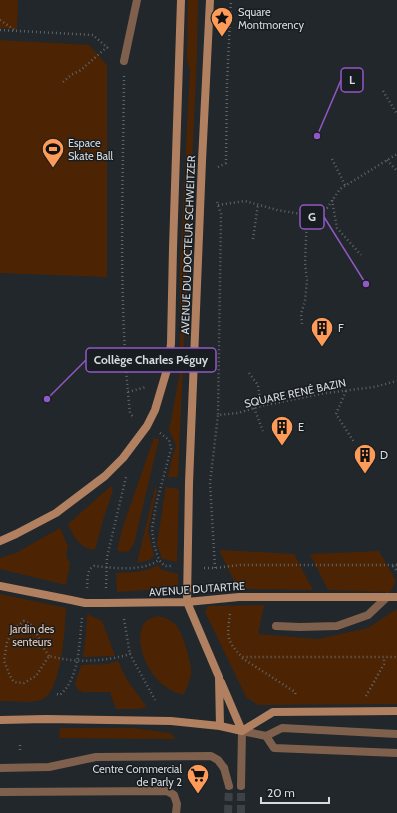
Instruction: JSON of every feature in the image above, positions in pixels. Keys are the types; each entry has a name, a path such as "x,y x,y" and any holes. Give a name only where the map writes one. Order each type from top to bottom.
{"main road":[{"name":"AVENUE DU DOCTEUR SCHWEITZER","path":"0,541 56,513 105,476 123,458 146,426 155,410 170,363 172,343 173,240 181,0"},
{"name":"AVENUE DU DOCTEUR SCHWEITZER","path":"210,0 202,153 190,467 187,602 242,730"},
{"name":"AVENUE DUTARTRE","path":"0,586 85,603 187,602 231,598 397,597"},
{"name":"AVENUE DU DOCTEUR SCHWEITZER","path":"219,676 220,726"},
{"path":"0,720 46,719 172,721 242,730 273,712 397,711"}],"street":[{"path":"124,62 137,0"},
{"path":"276,626 338,626 368,615 387,597"},
{"path":"242,786 242,730 266,736 282,728 397,734"},
{"path":"266,736 274,748 397,753"},
{"path":"0,768 49,767 96,757 211,756 218,760 224,768 229,786"},
{"path":"0,792 166,791 174,795 177,804 176,813"}],"path":[{"path":"216,168 226,163 227,83 231,0"},
{"path":"0,20 16,31"},
{"path":"0,30 93,35 124,62 123,268 125,358 130,413 146,426 167,438 171,449 156,505 152,530 154,545 159,560 165,566 215,568 240,565 395,565 397,571"},
{"path":"63,82 71,75 81,70 107,47"},
{"path":"383,91 397,114"},
{"path":"218,205 245,201 277,210 307,214 327,208 340,189 345,185 397,154"},
{"path":"332,159 345,185"},
{"path":"386,160 397,171"},
{"path":"215,197 221,214 222,238 217,393 218,416 210,483 215,568"},
{"path":"332,200 337,228 361,255"},
{"path":"253,239 258,204"},
{"path":"302,324 301,314 305,301 307,280 305,263 307,214"},
{"path":"249,374 258,385 261,406"},
{"name":"SQUARE RENÉ BAZIN","path":"218,416 238,413 261,406 326,393 374,387 397,381"},
{"path":"346,390 336,414 354,442"},
{"path":"254,408 263,431"},
{"path":"106,603 107,557 129,464 123,458"},
{"path":"231,598 228,630 230,644 242,658 295,692 297,699"},
{"path":"124,618 130,654 155,700"},
{"path":"49,656 36,676 24,683 14,682 4,661 7,642 14,629 24,621 33,626 49,656 65,660 102,661 130,654"},
{"path":"354,712 366,696 384,664 384,657"},
{"path":"242,658 397,658"}],"green space":[{"path":"0,0 18,0 17,29 0,28"},
{"path":"188,0 198,0 197,53 178,477 168,477 176,445 169,430 180,373 180,267 190,70 187,60"},
{"name":"Espace Skate Ball","path":"0,40 89,45 107,65 107,277 0,273"},
{"path":"154,438 159,439 134,544 128,552 117,551 123,526"},
{"path":"111,486 113,490 95,550 89,549 78,541 68,524"},
{"path":"166,487 179,489 177,562 162,559 157,544"},
{"path":"155,488 157,489 148,531 154,555 150,560 137,563"},
{"path":"60,528 68,546 66,555 70,563 66,585 0,569 0,558 16,553"},
{"path":"219,550 294,554 313,590 238,589"},
{"path":"379,551 396,581 390,592 328,590 310,554"},
{"path":"157,565 162,570 178,574 178,588 117,592 116,573 143,571"},
{"name":"Jardin des senteurs","path":"0,594 66,608 65,629 58,671 49,693 39,701 0,701"},
{"path":"264,605 258,634 318,639 368,628 397,610 397,704 258,705 246,697 205,612 208,606"},
{"path":"87,614 102,621 115,656 83,657"},
{"path":"158,616 168,619 176,625 186,648 191,672 183,695 174,692 159,681 148,666 141,649 140,634 143,625 146,621"},
{"path":"118,661 127,680 146,707 138,709 116,709 110,692 83,692 77,689 75,684 81,665 107,664"},
{"path":"60,728 132,728 169,733 173,735 175,739 59,738"}],"tunnel":[{"path":"228,813 229,786"},
{"path":"241,786 241,813"}],"place":[{"name":"Square Montmorency","path":"222,38"},
{"name":"L","path":"317,136"},
{"name":"Espace Skate Ball","path":"53,168"},
{"name":"G","path":"366,284"},
{"name":"F","path":"322,348"},
{"name":"Collège Charles Péguy","path":"47,399"},
{"name":"E","path":"282,446"},
{"name":"D","path":"365,474"},
{"name":"Centre Commercial de Parly 2","path":"198,794"}]}
